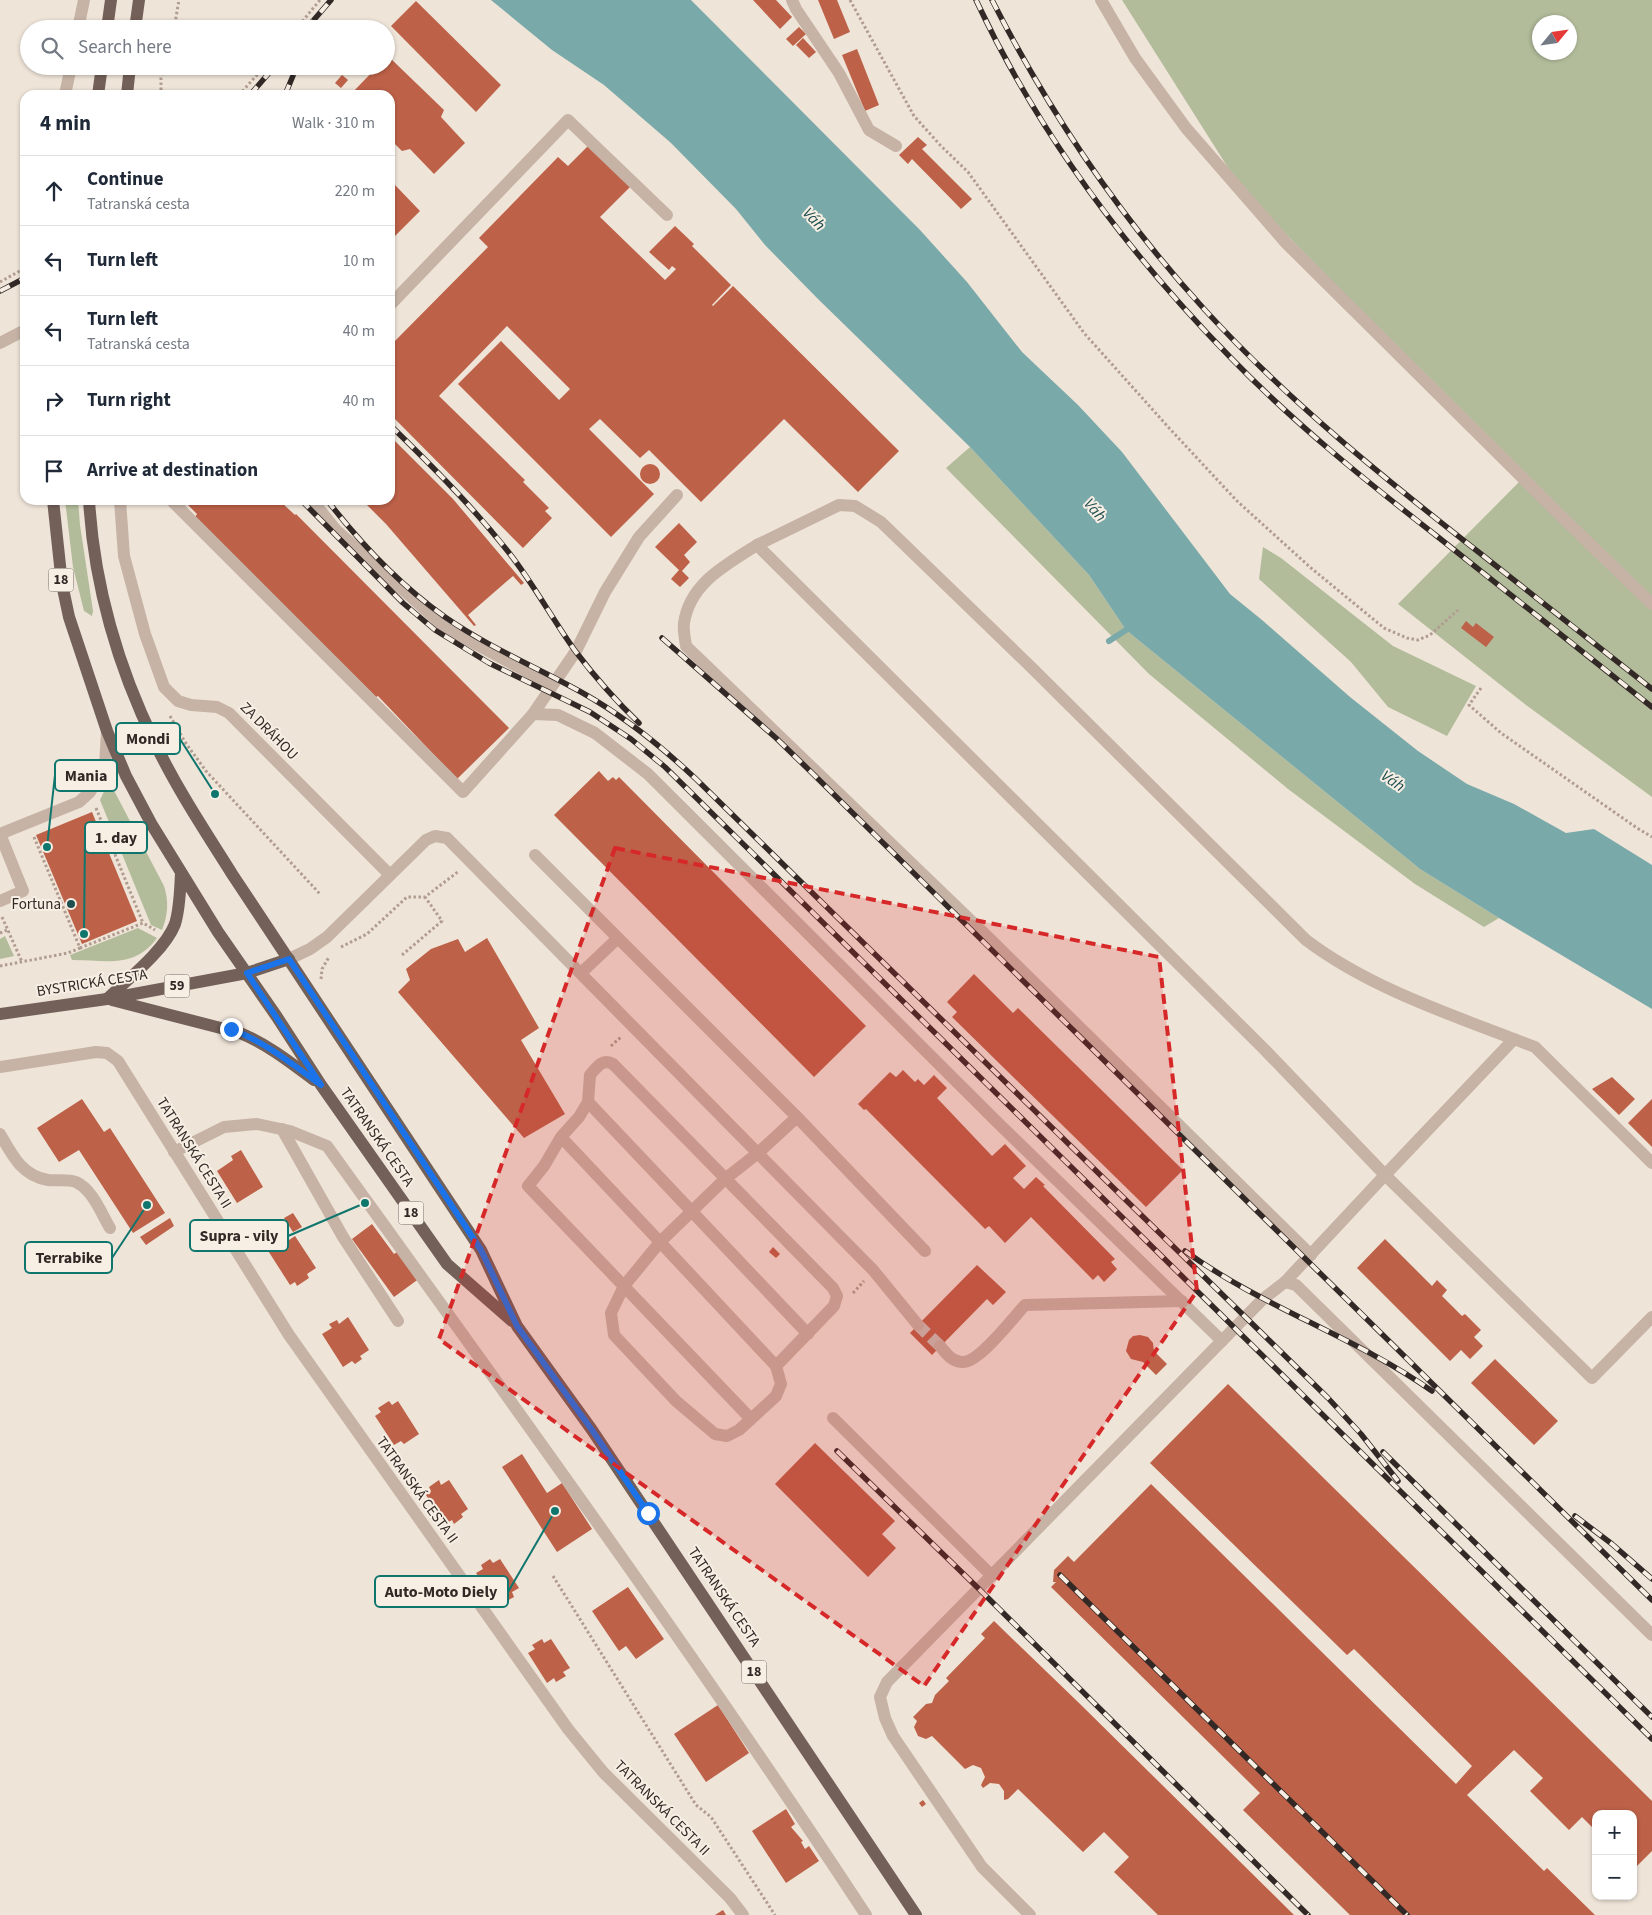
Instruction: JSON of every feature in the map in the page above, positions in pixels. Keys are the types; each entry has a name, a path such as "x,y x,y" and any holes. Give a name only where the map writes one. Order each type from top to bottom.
{"main road":[{"path":"108,20 111,0"},
{"path":"136,20 139,0"},
{"path":"99,90 101,75"},
{"path":"128,90 129,75"},
{"name":"18","path":"54,505 62,584 69,617 107,730 126,776 152,825 181,873 218,932 247,973"},
{"name":"18","path":"90,505 96,565 106,610 116,646 138,707 163,759 196,817 289,959"},
{"path":"107,999 166,942 176,917 181,873"},
{"name":"BYSTRICKÁ CESTA","path":"0,1014 107,999 247,973 289,959"},
{"name":"TATRANSKÁ CESTA","path":"289,959 481,1250 517,1326 602,1445 916,1915"},
{"name":"TATRANSKÁ CESTA","path":"247,973 321,1085 447,1264 517,1326"},
{"path":"107,999 240,1033 282,1056 321,1085"}],"street":[{"path":"80,20 84,0"},
{"path":"792,0 796,9 839,73 870,130 896,146"},
{"path":"1101,0 1135,58 1186,128 1286,243 1652,604"},
{"path":"66,90 69,75"},
{"path":"395,299 568,120 667,215"},
{"path":"0,343 20,333"},
{"path":"176,505 463,792 533,714 576,651 606,592 639,537 677,495"},
{"name":"ZA DRÁHOU","path":"120,505 124,556 145,634 164,687 178,701 191,705 217,708 229,713 390,875"},
{"path":"316,505 336,530 446,628 552,685"},
{"path":"1311,1255 984,933 686,646 683,625 689,603 700,587 720,568 758,545 839,505 855,506 881,522 1031,667 1306,940 1329,958 1366,977 1434,1008 1535,1046 1652,1163"},
{"path":"758,545 1265,1050 1384,1175 1592,1378 1652,1317"},
{"path":"533,714 558,715 595,733 648,774 996,1121 1222,1340"},
{"path":"0,901 23,891 0,834 79,802 90,792 105,767 107,730"},
{"path":"289,959 310,949 327,937 426,840 435,836 447,838 873,1270 916,1322"},
{"path":"535,855 797,1117 924,1251"},
{"path":"581,973 618,938"},
{"path":"1030,1915 982,1867 893,1736 884,1718 880,1697 886,1682 1222,1340 1263,1299 1285,1282 1514,1039"},
{"name":"TATRANSKÁ CESTA II","path":"0,1067 96,1052 107,1053 118,1061 289,1335 568,1729 603,1772 730,1898 742,1915"},
{"path":"751,1419 528,1186 544,1166 561,1137 579,1117 588,1102 590,1075 603,1062 608,1061 833,1288 837,1296 834,1306 776,1366"},
{"path":"588,1102 808,1334"},
{"path":"561,1137 660,1242 776,1366 780,1384 776,1396 739,1430 727,1436 715,1434 670,1394 614,1335 611,1313 624,1286 660,1242 725,1178 758,1153 797,1117"},
{"path":"174,1152 224,1127 257,1124 282,1129 327,1146 610,1539 866,1915"},
{"path":"282,1129 343,1237 398,1320"},
{"path":"0,1134 20,1166 30,1174 47,1180 75,1182 88,1192 110,1228"},
{"path":"1285,1282 1296,1285 1652,1635"},
{"path":"940,1346 951,1359 961,1362 974,1359 1025,1306 1182,1301"},
{"path":"833,1418 992,1576"}],"path":[{"path":"176,20 180,0"},
{"path":"303,20 320,0"},
{"path":"850,0 914,116 968,172 1084,333 1237,501 1311,568 1384,628 1418,640 1430,635 1458,610"},
{"path":"161,75 161,90"},
{"path":"243,90 257,75"},
{"path":"0,282 20,271"},
{"path":"1480,688 1469,705 1500,733 1652,837"},
{"path":"166,709 185,742 320,894"},
{"path":"87,811 96,808 143,923 160,933"},
{"path":"27,823 80,948"},
{"path":"402,955 442,921 425,897"},
{"path":"0,912 22,962"},
{"path":"0,966 68,954 143,923"},
{"path":"0,933 7,930"},
{"path":"553,1576 696,1805 711,1817 775,1915"}],"highlighted area":[{"path":"615,848 1159,957 1197,1291 924,1686 439,1339"}],"green space":[{"path":"1122,0 1652,0 1652,797 1526,705 1398,604 1524,477 1270,218 1232,174"},
{"path":"970,447 1089,575 1126,630 1420,869 1499,918 1484,927 1415,884 1288,789 1149,674 946,468"},
{"path":"66,505 78,505 93,611 92,616 84,611 73,567"},
{"path":"1263,547 1281,558 1393,646 1476,686 1447,736 1388,707 1351,662 1259,579"},
{"path":"109,781 164,886 167,908 162,930 151,925 100,800"},
{"path":"138,928 157,938 139,955 119,961 72,960 70,955"},
{"path":"5,936 14,956 0,959 0,939"}],"water":[{"name":"Váh","path":"491,0 691,0 920,230 967,282 1022,352 1078,405 1122,452 1230,594 1350,697 1418,751 1467,784 1514,804 1566,833 1594,829 1652,865 1652,1009 1420,869 1126,630 1089,575 970,447 818,299 765,245 736,209 671,143 604,85 552,50"}],"building":[{"path":"753,0 776,0 792,17 780,29"},
{"path":"818,0 837,0 850,32 834,39"},
{"path":"416,1 501,85 476,112 395,30 395,22"},
{"path":"799,27 806,34 793,46 786,39"},
{"path":"803,38 816,52 809,58 796,45"},
{"path":"857,49 879,105 865,111 842,55"},
{"path":"395,63 444,110 441,117 465,143 434,174 410,149 402,151 395,144 395,90 355,90 369,75 395,75"},
{"path":"342,75 348,80 341,88 335,83"},
{"path":"918,137 927,145 922,149 972,199 961,209 912,159 908,164 899,155"},
{"path":"588,146 630,187 600,217 665,280 676,269 672,266 669,270 649,252 675,226 731,285 712,305 733,286 899,451 858,492 784,419 701,502 649,450 640,458 600,419 589,429 654,494 611,537 458,384 501,341 559,400 570,389 507,326 439,396 525,480 523,482 549,508 545,511 552,518 523,548 395,419 395,341 488,247 479,238 558,157 568,166"},
{"path":"395,185 420,211 395,236"},
{"path":"395,441 453,499 524,583 521,585 513,576 468,615 476,625 474,626 386,524 367,505 395,505"},
{"path":"650,464 657,467 660,474 657,481 650,484 643,481 640,474 643,467"},
{"path":"188,505 284,505 296,514 509,728 457,779 378,696 376,697 195,517 197,514"},
{"path":"679,523 697,542 684,555 690,562 682,571 689,578 680,587 671,579 679,570 655,547"},
{"path":"1466,621 1473,627 1476,623 1494,637 1486,647 1461,628"},
{"path":"599,771 608,781 613,777 616,780 619,777 866,1026 814,1077 554,815"},
{"path":"92,812 137,921 82,944 36,835"},
{"path":"487,938 539,1028 521,1040 565,1114 524,1138 398,992 410,980 406,969 431,949 458,939 465,952"},
{"path":"974,974 1013,1013 1018,1008 1183,1170 1146,1207 952,1017 957,1012 947,1002"},
{"path":"903,1070 915,1082 918,1079 924,1085 934,1075 947,1088 937,1098 992,1156 1005,1144 1026,1166 1013,1178 1024,1189 1036,1177 1115,1259 1111,1262 1117,1269 1104,1282 1098,1275 1093,1280 1031,1217 1005,1243 989,1226 985,1229 866,1109 864,1110 858,1104 890,1072 896,1077"},
{"path":"1612,1077 1635,1099 1619,1115 1592,1089"},
{"path":"82,1099 104,1132 110,1128 165,1213 133,1233 79,1150 59,1162 37,1128"},
{"path":"1652,1099 1652,1147 1628,1123"},
{"path":"241,1150 263,1187 237,1203 217,1171 233,1160 231,1156"},
{"path":"293,1213 302,1227 293,1232 284,1218"},
{"path":"170,1218 174,1226 146,1245 140,1237"},
{"path":"372,1224 394,1254 400,1250 420,1278 394,1297 352,1239"},
{"path":"295,1236 316,1268 307,1274 309,1278 297,1286 295,1282 290,1285 265,1246 273,1241 274,1244 284,1238 286,1242"},
{"path":"1385,1239 1432,1286 1437,1280 1447,1290 1442,1296 1462,1316 1465,1314 1481,1330 1474,1337 1483,1346 1470,1359 1461,1350 1450,1361 1357,1268"},
{"path":"773,1247 780,1254 776,1258 769,1252"},
{"path":"977,1265 1006,1292 993,1305 987,1299 932,1355 910,1333"},
{"path":"348,1317 369,1350 360,1356 362,1359 355,1364 352,1361 343,1367 322,1334 332,1328 329,1324 337,1320 339,1324"},
{"path":"1133,1336 1148,1337 1153,1343 1154,1351 1167,1364 1156,1375 1143,1362 1131,1359 1126,1351 1129,1340"},
{"path":"1495,1359 1558,1421 1534,1445 1471,1383"},
{"path":"1228,1384 1652,1801 1652,1851 1637,1866 1637,1810 1592,1810 1592,1827 1582,1817 1569,1830 1530,1791 1543,1778 1514,1750 1467,1795 1544,1871 1547,1868 1595,1915 1350,1915 1243,1810 1260,1793 1051,1587 1056,1582 1053,1582 1054,1570 1068,1556 1074,1562 1151,1484 1456,1784 1472,1766 1354,1649 1347,1655 1150,1463"},
{"path":"389,1401 392,1405 398,1401 419,1434 404,1444 401,1441 394,1445 375,1416 381,1412 378,1408"},
{"path":"815,1443 895,1521 882,1534 896,1548 868,1577 775,1484"},
{"path":"522,1454 547,1493 562,1483 592,1529 557,1552 502,1467"},
{"path":"439,1480 441,1485 449,1480 468,1509 461,1514 463,1517 454,1524 452,1520 445,1524 426,1495 431,1491 429,1487"},
{"path":"490,1559 493,1563 500,1559 519,1588 512,1592 514,1597 505,1602 503,1598 496,1603 476,1573 483,1569 481,1565"},
{"path":"628,1587 664,1639 636,1659 626,1646 619,1651 592,1611"},
{"path":"994,1621 1294,1915 1158,1915 1114,1872 1129,1857 1104,1832 1083,1852 1018,1789 1008,1799 1004,1800 1004,1791 999,1784 990,1783 983,1788 981,1785 985,1777 981,1768 973,1765 965,1769 932,1736 926,1739 918,1736 914,1727 917,1721 913,1717 926,1704 932,1703 935,1695 949,1681 946,1678 985,1638 981,1634"},
{"path":"542,1639 544,1643 551,1639 570,1668 563,1672 566,1676 556,1682 554,1678 547,1683 528,1653 535,1649 532,1645"},
{"path":"718,1705 749,1753 706,1782 674,1734"},
{"path":"923,1800 926,1804 922,1807 919,1803"},
{"path":"786,1809 795,1824 791,1827 803,1841 801,1842 805,1849 809,1846 819,1861 786,1883 752,1831"},
{"path":"723,1910 726,1915 715,1915"}],"waterway":[{"path":"1109,641 1126,630 1129,625"}],"tunnel":[{"path":"918,1325 940,1346"}],"railway":[{"path":"314,20 331,0"},
{"path":"976,0 1028,97 1088,190 1157,277 1231,358 1280,406 1358,473 1652,707"},
{"path":"992,0 1037,83 1088,162 1144,238 1205,310 1270,376 1338,438 1652,689"},
{"path":"254,90 267,75"},
{"path":"287,90 293,75"},
{"path":"0,291 20,281"},
{"path":"395,430 482,520 510,554 576,652 606,689 639,723"},
{"path":"306,505 403,603 435,630 489,663 590,712 631,739 665,767 1652,1739"},
{"path":"331,505 382,563 428,605 478,638 597,701 656,743 683,767 1328,1398 1361,1434 1398,1481"},
{"path":"662,638 776,738 808,769 1652,1600"},
{"path":"1185,1251 1245,1289 1340,1337 1402,1371 1432,1391"},
{"path":"837,1451 1308,1915"},
{"path":"1383,1452 1652,1717"},
{"path":"1575,1516 1612,1544 1652,1579"},
{"path":"1060,1575 1407,1915"}],"place":[{"name":"Mondi","path":"215,794"},
{"name":"Mania","path":"47,847"},
{"name":"Fortuna","path":"71,904"},
{"name":"1. day","path":"84,934"},
{"name":"Supra - vily","path":"365,1203"},
{"name":"Terrabike","path":"147,1205"},
{"name":"Auto-Moto Diely","path":"555,1511"}],"route":[{"path":"231,1029 254,1039 282,1056 321,1085 247,973 289,959 481,1250 517,1326 592,1430 648,1513"}]}
